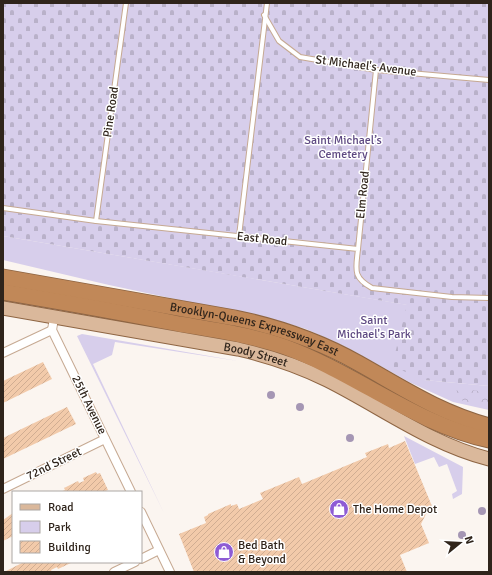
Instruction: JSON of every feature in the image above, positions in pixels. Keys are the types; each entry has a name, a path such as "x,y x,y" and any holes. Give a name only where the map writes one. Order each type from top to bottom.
{"highway":[{"path":"3,267 102,294"},
{"name":"Brooklyn-Queens Expressway East","path":"3,277 271,326 325,346 437,408 489,426"},
{"name":"Brooklyn-Queens Expressway East","path":"3,292 228,333 284,347 335,369 415,413 453,429 489,440"},
{"path":"381,376 452,406 489,416"}],"main road":[{"name":"Boody Street","path":"3,308 53,324 238,349 274,358 329,381 430,437 462,451 489,459"}],"street":[{"path":"3,353 53,324"},
{"name":"25th Avenue","path":"53,324 105,439 131,491"},
{"name":"72nd Street","path":"3,489 105,439"},
{"path":"142,514 170,572"},
{"path":"142,558 159,550"},
{"path":"114,572 133,563"}],"lane":[{"name":"Pine Road","path":"96,221 126,3"},
{"path":"239,236 264,15 267,3"},
{"name":"St Michael's Avenue","path":"264,15 279,40 300,58 376,70 489,80"},
{"name":"Elm Road","path":"358,249 376,70"},
{"name":"East Road","path":"3,208 96,221 358,249"},
{"path":"358,249 356,272 361,282 372,288 452,297 489,298"}],"green space":[{"name":"Saint Michael’s Cemetery","path":"3,3 489,3 489,386 424,380 392,366 407,305 3,236"},
{"name":"Saint Michael's Park","path":"3,236 408,305 424,380 489,386 489,410 453,402 409,382 348,348 306,329 279,321 109,285 3,260"},
{"path":"3,299 221,337 230,341 3,302"},
{"path":"82,334 238,361 115,342 112,355 93,364 164,513 77,336"},
{"path":"460,389 489,392 489,405 468,403 457,398 456,391"},
{"path":"404,436 463,467 462,494 453,499 452,494 457,491 447,464 439,467 434,457 415,464"}],"building":[{"path":"43,362 52,379 3,403 3,381"},
{"path":"67,407 76,424 3,459 3,438"},
{"name":"The Home Depot","path":"405,441 434,511 426,514 421,524 429,543 400,555 407,572 194,572 179,534 206,523 204,517 208,514 231,504 231,506 237,504 239,509 263,499 260,493 299,477 302,484 367,457 365,453 388,444 389,448"},
{"path":"96,472 97,474 100,473 108,490 62,491 65,490 64,488 78,481 79,483 84,481 83,478"},
{"path":"12,514 12,536 3,541 3,520"},
{"path":"22,563 71,563 58,569 57,567 51,570 52,572 4,572"}],"place":[{"name":"The Home Depot","path":"339,509"},
{"name":"Bed Bath & Beyond","path":"224,552"}]}
